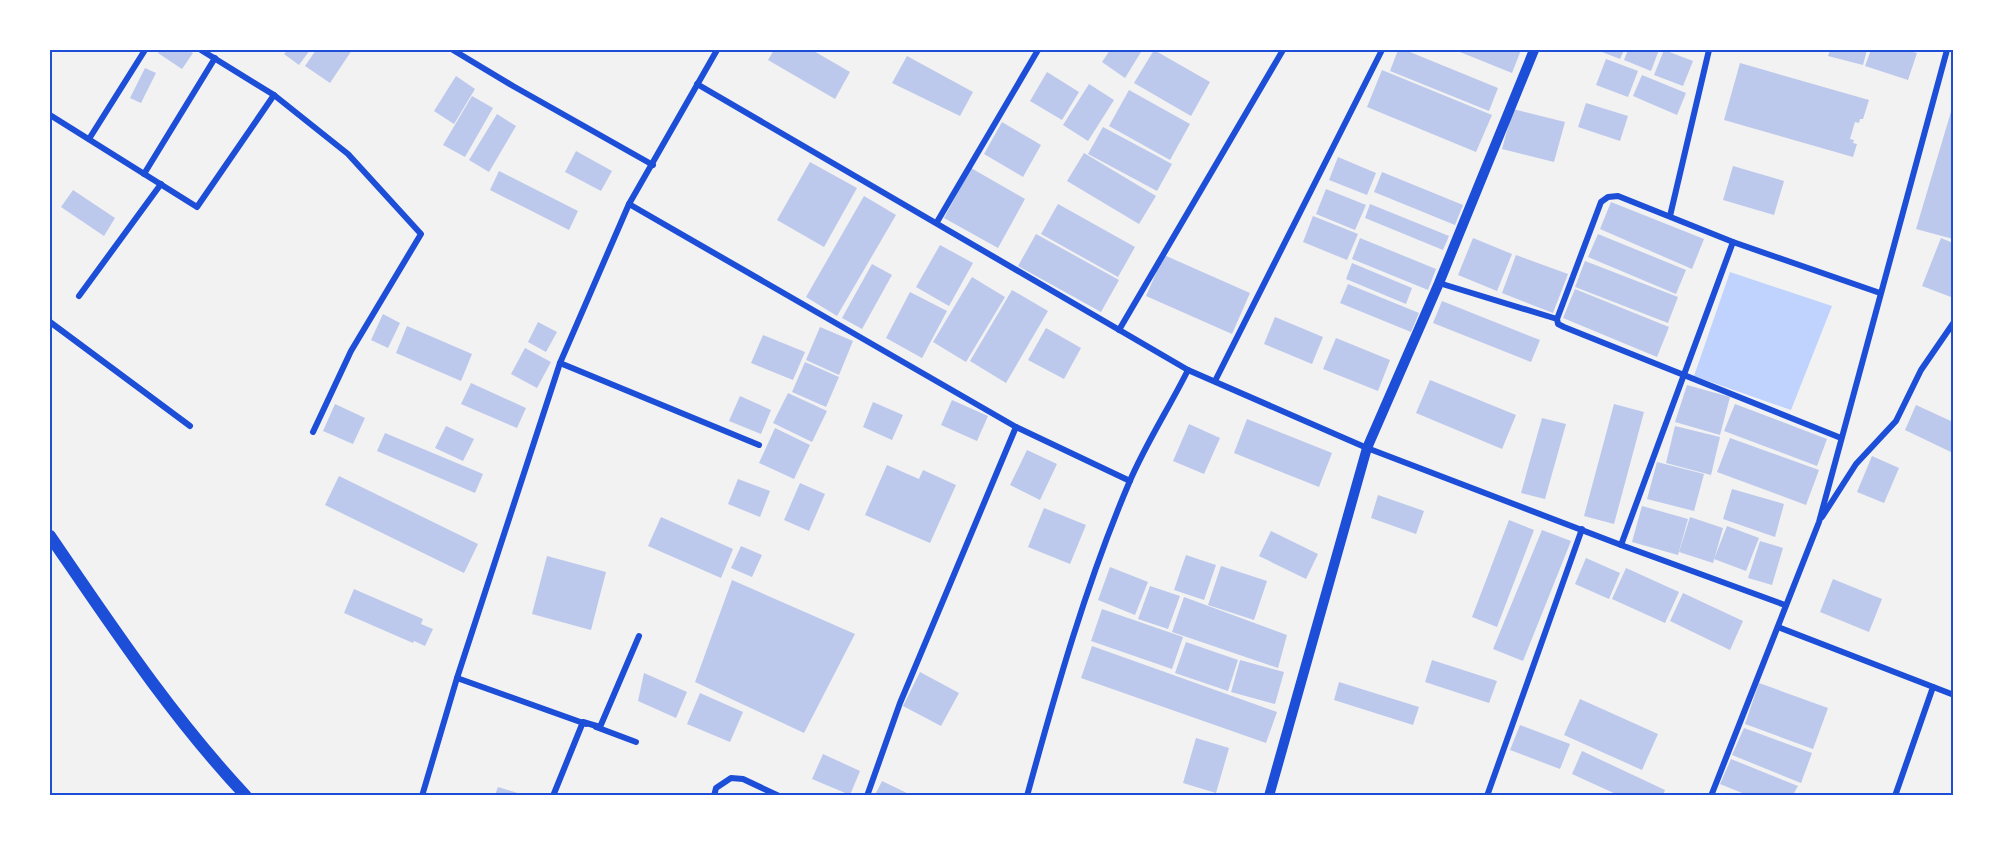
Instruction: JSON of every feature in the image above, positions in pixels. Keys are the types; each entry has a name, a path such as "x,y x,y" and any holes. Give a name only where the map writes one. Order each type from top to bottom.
{"main road":[{"path":"50,536 156,690 222,770 246,795"}],"street":[{"path":"89,139 145,50"},
{"path":"201,50 274,95 348,154 421,234 351,351 313,432"},
{"path":"453,50 653,165"},
{"path":"422,795 457,678 560,363 629,204 717,50"},
{"path":"937,222 1038,50"},
{"path":"1119,330 1282,50"},
{"path":"1215,381 1382,50"},
{"path":"1269,795 1367,448 1439,283 1534,50"},
{"path":"1670,216 1709,50"},
{"path":"1711,795 1819,522 1947,50"},
{"path":"144,174 215,58"},
{"path":"697,84 1188,370 1367,448 1785,605"},
{"path":"50,115 197,207 274,95"},
{"path":"79,296 161,184"},
{"path":"1841,438 1564,327 1558,324 1557,319 1601,202 1608,196 1618,196 1733,242 1881,293"},
{"path":"629,204 1016,427 1130,481"},
{"path":"1621,545 1733,242"},
{"path":"1439,283 1557,319"},
{"path":"50,322 190,426"},
{"path":"1819,522 1856,464 1896,421 1921,370 1953,322"},
{"path":"560,363 759,444"},
{"path":"1027,795 1052,705 1100,556 1130,481 1188,370"},
{"path":"867,795 900,703 1016,427"},
{"path":"1487,795 1582,529"},
{"path":"1778,627 1953,695"},
{"path":"583,722 600,727 639,636"},
{"path":"457,678 636,742"},
{"path":"1895,795 1933,687"},
{"path":"553,795 583,722"},
{"path":"714,795 716,788 731,778 743,779 779,795"}],"water":[{"path":"1730,272 1832,306 1791,410 1694,376"}],"building":[{"path":"160,50 188,50 193,53 182,69 158,53"},
{"path":"288,50 310,50 299,65 284,54"},
{"path":"316,50 352,50 330,83 305,66"},
{"path":"774,50 812,50 850,72 835,99 768,60"},
{"path":"1110,50 1141,52 1125,78 1102,62"},
{"path":"1154,50 1210,82 1191,116 1134,83"},
{"path":"1398,50 1405,50 1498,88 1489,111 1390,71"},
{"path":"1455,50 1521,50 1512,73"},
{"path":"1597,50 1624,50 1620,59"},
{"path":"1628,50 1659,50 1651,71 1624,60"},
{"path":"1664,50 1693,61 1683,86 1654,75"},
{"path":"1830,50 1867,50 1863,65 1828,56"},
{"path":"1871,50 1905,50 1917,53 1908,80 1865,66"},
{"path":"907,56 973,92 960,116 892,83"},
{"path":"1606,59 1638,71 1628,97 1596,85"},
{"path":"1740,63 1869,100 1863,119 1860,119 1859,123 1855,122 1850,139 1857,144 1853,157 1724,120"},
{"path":"145,68 156,73 141,103 130,98"},
{"path":"1382,70 1492,115 1476,152 1367,107"},
{"path":"1047,72 1079,92 1062,120 1030,101"},
{"path":"1642,75 1686,93 1677,115 1633,96"},
{"path":"456,76 475,89 454,124 434,111"},
{"path":"1089,84 1114,100 1088,141 1063,125"},
{"path":"1129,90 1190,124 1170,160 1109,126"},
{"path":"472,96 493,108 465,157 443,145"},
{"path":"1586,103 1628,116 1620,141 1578,127"},
{"path":"1953,105 1953,239 1916,229"},
{"path":"1513,109 1565,122 1554,162 1502,149"},
{"path":"497,114 516,126 489,172 469,160"},
{"path":"1002,122 1041,145 1023,177 984,154"},
{"path":"1103,127 1172,164 1157,191 1088,154"},
{"path":"576,151 612,171 601,191 565,172"},
{"path":"1084,153 1156,196 1139,224 1067,181"},
{"path":"1338,157 1376,173 1367,195 1329,180"},
{"path":"810,162 857,188 824,247 777,220"},
{"path":"1733,166 1784,181 1774,215 1723,200"},
{"path":"971,168 1025,199 998,248 944,218"},
{"path":"499,171 578,211 569,230 490,190"},
{"path":"1382,172 1463,205 1455,225 1374,192"},
{"path":"1326,189 1366,205 1355,230 1316,214"},
{"path":"73,190 115,218 104,236 61,207"},
{"path":"864,196 896,215 837,316 806,297"},
{"path":"1611,202 1704,239 1692,269 1600,229"},
{"path":"1058,204 1135,247 1118,277 1041,234"},
{"path":"1370,204 1449,236 1443,250 1365,218"},
{"path":"1313,216 1358,234 1347,260 1303,242"},
{"path":"1036,234 1119,280 1101,312 1018,266"},
{"path":"1598,234 1686,270 1676,294 1588,257"},
{"path":"1360,238 1436,269 1428,290 1352,259"},
{"path":"1473,238 1512,254 1497,291 1458,275"},
{"path":"1941,238 1953,243 1951,297 1922,286"},
{"path":"940,245 973,263 949,306 916,287"},
{"path":"1164,255 1250,293 1232,334 1146,296"},
{"path":"1516,255 1568,274 1553,313 1502,293"},
{"path":"1585,261 1678,297 1668,323 1575,287"},
{"path":"1352,263 1412,288 1406,304 1346,279"},
{"path":"872,264 892,275 862,329 842,318"},
{"path":"972,277 1005,297 966,362 933,342"},
{"path":"1348,284 1419,313 1411,332 1340,303"},
{"path":"1575,289 1669,327 1657,357 1563,318"},
{"path":"1012,290 1048,311 1006,383 970,361"},
{"path":"910,292 947,311 922,358 886,338"},
{"path":"1442,301 1540,340 1531,362 1433,323"},
{"path":"383,314 400,323 388,348 371,340"},
{"path":"1275,317 1323,337 1312,364 1264,344"},
{"path":"538,322 557,332 546,352 528,342"},
{"path":"407,326 472,354 461,381 396,353"},
{"path":"820,327 853,341 839,375 806,360"},
{"path":"1046,328 1081,348 1064,379 1028,360"},
{"path":"763,335 805,352 793,380 751,363"},
{"path":"1336,338 1390,360 1378,391 1323,369"},
{"path":"525,348 551,362 537,388 511,374"},
{"path":"805,362 839,377 826,407 792,392"},
{"path":"1430,380 1516,415 1502,449 1416,413"},
{"path":"471,383 526,408 517,428 461,404"},
{"path":"1687,385 1730,397 1720,435 1675,422"},
{"path":"788,393 827,411 812,442 773,423"},
{"path":"740,396 771,410 761,434 729,421"},
{"path":"952,400 988,416 977,441 941,425"},
{"path":"873,402 903,415 892,440 863,427"},
{"path":"335,404 365,418 353,444 323,431"},
{"path":"1614,404 1644,412 1614,524 1584,516"},
{"path":"1735,404 1827,439 1817,466 1724,431"},
{"path":"1916,405 1953,422 1953,453 1905,430"},
{"path":"1542,418 1566,424 1545,499 1521,493"},
{"path":"1247,419 1332,453 1319,487 1234,453"},
{"path":"1189,424 1220,438 1204,474 1173,461"},
{"path":"446,426 474,439 463,461 435,448"},
{"path":"1675,426 1720,437 1711,475 1666,463"},
{"path":"775,428 810,445 794,479 759,463"},
{"path":"385,433 483,474 475,493 377,451"},
{"path":"1730,438 1819,470 1806,505 1717,472"},
{"path":"1027,450 1057,464 1040,500 1010,485"},
{"path":"1872,456 1899,468 1884,503 1857,492"},
{"path":"1657,462 1704,474 1694,511 1647,499"},
{"path":"887,465 919,479 923,470 956,485 930,543 865,515"},
{"path":"339,476 478,544 464,573 325,505"},
{"path":"738,479 770,491 760,517 728,504"},
{"path":"800,483 825,494 809,531 784,520"},
{"path":"1732,489 1784,504 1775,537 1723,519"},
{"path":"1378,495 1424,511 1416,534 1371,518"},
{"path":"1642,506 1688,519 1678,555 1632,542"},
{"path":"1044,508 1086,525 1070,564 1028,547"},
{"path":"661,517 733,549 721,578 648,546"},
{"path":"1690,517 1723,528 1713,563 1679,552"},
{"path":"1509,520 1534,530 1497,627 1472,617"},
{"path":"1727,526 1759,538 1746,571 1714,559"},
{"path":"1542,530 1571,541 1523,661 1493,649"},
{"path":"1271,531 1318,554 1306,579 1259,556"},
{"path":"1760,541 1783,548 1772,585 1748,578"},
{"path":"741,546 762,555 752,577 731,568"},
{"path":"1186,555 1216,565 1204,600 1174,590"},
{"path":"547,556 606,572 591,630 532,614"},
{"path":"1586,558 1620,573 1609,599 1575,584"},
{"path":"1221,566 1267,581 1254,620 1208,605"},
{"path":"1110,567 1148,582 1135,615 1098,600"},
{"path":"1626,568 1679,592 1665,623 1612,599"},
{"path":"1833,579 1882,599 1869,632 1820,612"},
{"path":"732,580 855,634 804,733 695,682"},
{"path":"1150,586 1180,596 1168,629 1138,619"},
{"path":"354,589 423,619 421,624 433,629 425,646 344,613"},
{"path":"1683,593 1743,621 1730,650 1670,621"},
{"path":"1184,597 1287,635 1278,668 1172,632"},
{"path":"1102,609 1183,637 1172,669 1091,641"},
{"path":"1186,642 1238,660 1228,691 1175,673"},
{"path":"1092,646 1277,712 1266,743 1081,678"},
{"path":"1240,660 1284,672 1275,704 1231,692"},
{"path":"1432,660 1497,681 1489,703 1425,682"},
{"path":"920,672 959,693 941,726 903,706"},
{"path":"644,673 687,692 676,718 638,701"},
{"path":"1339,682 1419,707 1413,725 1334,700"},
{"path":"1759,683 1828,708 1813,749 1745,724"},
{"path":"700,693 743,712 730,742 687,724"},
{"path":"1580,699 1658,734 1642,770 1564,735"},
{"path":"1520,725 1570,744 1560,769 1510,750"},
{"path":"1744,728 1812,753 1801,783 1732,755"},
{"path":"1196,738 1229,748 1216,793 1183,783"},
{"path":"1582,751 1665,790 1663,795 1618,795 1572,774"},
{"path":"823,754 860,771 850,795 812,779"},
{"path":"1731,759 1798,786 1793,795 1747,795 1720,784"},
{"path":"882,781 911,795 875,795"},
{"path":"498,787 524,795 495,795"}]}
